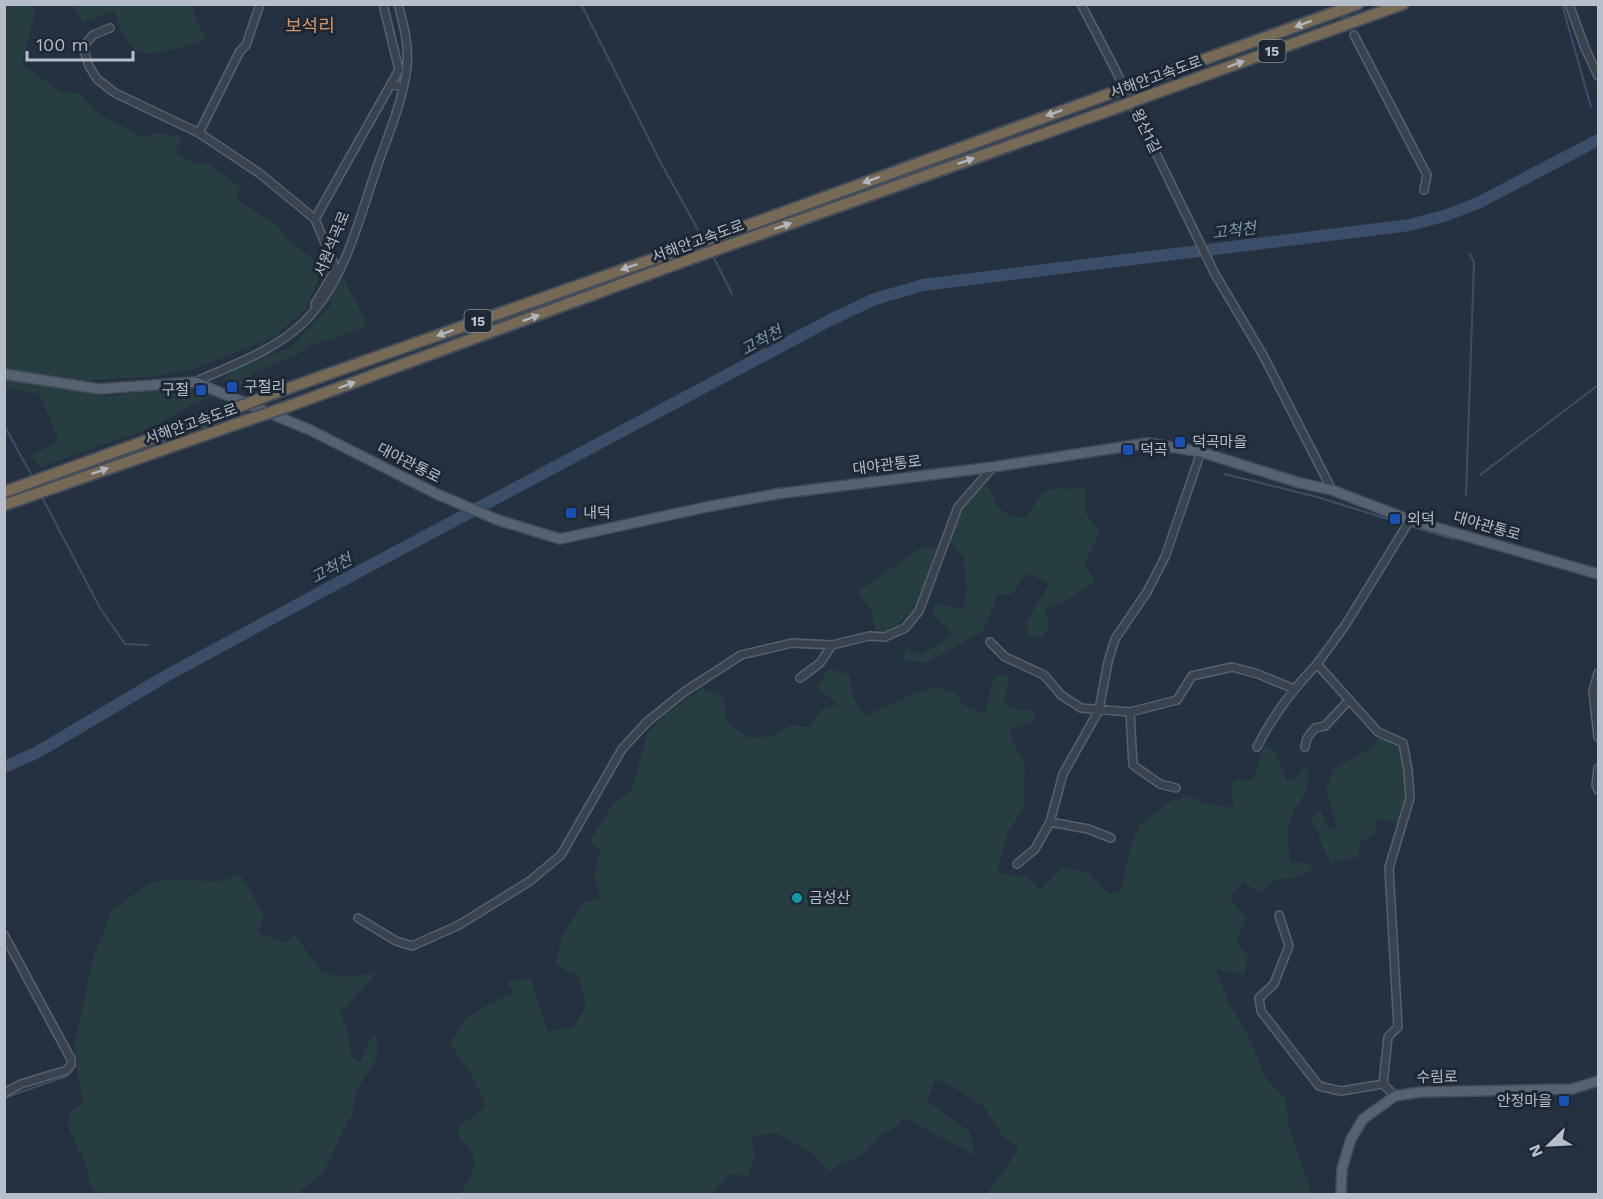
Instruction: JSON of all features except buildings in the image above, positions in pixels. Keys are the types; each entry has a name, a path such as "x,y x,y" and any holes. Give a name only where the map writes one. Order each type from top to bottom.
{"highway":[{"name":"서해안고속도로","path":"10,490 1358,4"},
{"name":"서해안고속도로","path":"4,505 245,422 690,259 1403,4"}],"main road":[{"name":"서원석곡로","path":"4,374 99,389 195,382"},
{"name":"대야관통로","path":"195,382 310,430 445,497 498,520 560,539 776,494 993,467 1148,443 1201,452 1300,483 1332,490 1408,524 1599,574"},
{"name":"수림로","path":"1341,1194 1342,1169 1351,1139 1363,1119 1395,1096 1420,1092 1572,1089 1599,1081"}],"street":[{"path":"199,133 240,51 246,45 260,4"},
{"path":"315,219 391,84 403,69 383,4"},
{"name":"서원석곡로","path":"195,382 284,340 304,322 325,297 344,263 403,87 403,69 408,44 398,4"},
{"name":"왕산1길","path":"1081,4 1215,274 1263,355 1332,490"},
{"path":"1569,4 1585,48 1599,76"},
{"path":"110,28 93,35 83,46 89,66 97,79 115,93 199,133 260,173 315,219 336,268 304,322"},
{"path":"1354,35 1427,176 1424,190"},
{"path":"391,84 403,87"},
{"path":"1017,864 1035,849 1050,822 1063,774 1099,710 1115,639 1147,592 1165,557 1201,452"},
{"path":"357,918 396,941 412,946 459,925 530,881 561,855 622,749 647,722 684,692 741,655 792,643 832,645 869,636 885,637 905,628 919,611 958,507 993,467"},
{"path":"1257,747 1270,722 1346,624 1408,524"},
{"path":"990,642 1005,657 1044,675 1061,695 1081,708 1130,712 1177,700 1192,676 1232,667 1294,689"},
{"path":"800,678 820,663 832,645"},
{"path":"1317,664 1378,732 1403,743 1408,770 1410,798 1389,868 1398,1028 1388,1037 1383,1084"},
{"path":"1599,673 1593,691 1599,737"},
{"path":"1305,747 1307,738 1315,728 1325,726 1349,700"},
{"path":"1130,712 1133,765 1160,784 1176,788"},
{"path":"1599,768 1596,785 1599,790"},
{"path":"1050,822 1088,829 1111,838"},
{"path":"1279,915 1289,946 1274,984 1259,998 1261,1011 1319,1086 1341,1091 1383,1084"},
{"path":"4,934 71,1059 71,1065 67,1070 21,1084 4,1093"},
{"path":"1383,1084 1395,1096"}],"green space":[{"path":"5,4 34,5 35,13 22,64 61,92 80,94 99,114 145,138 156,133 182,137 175,152 196,164 208,163 241,188 236,199 278,226 286,238 324,268 305,309 273,338 193,369 151,377 84,380 5,368"},
{"path":"73,5 191,5 207,39 162,52 144,53 133,48 126,39 114,11 83,23"},
{"path":"342,276 368,325 310,345 295,356 252,373 251,384 238,388 222,381 235,369 291,347 331,305 331,295"},
{"path":"4,376 103,397 192,386 216,395 192,404 156,426 40,467 31,456 59,441 39,394 5,387"},
{"path":"987,484 998,507 1012,518 1027,517 1043,492 1059,488 1086,489 1084,511 1100,531 1085,564 1095,582 1070,598 1045,609 1049,627 1043,637 1029,636 1026,623 1049,584 1027,573 1012,594 998,595 982,632 925,663 903,660 906,649 922,655 953,634 932,614 935,603 963,610 967,592 963,557 948,540 965,506"},
{"path":"936,547 916,607 891,631 876,633 871,610 857,592 921,548"},
{"path":"829,668 850,675 853,697 865,716 935,687 957,693 963,705 984,714 995,676 1010,676 1004,704 1017,710 1033,710 1035,720 1010,730 1014,745 1025,762 1024,808 1008,831 997,873 1027,877 1040,890 1062,867 1087,872 1109,894 1121,891 1131,845 1140,825 1171,801 1189,796 1207,804 1234,808 1231,784 1241,779 1253,780 1264,745 1275,752 1287,781 1296,777 1307,766 1308,783 1289,824 1289,852 1290,862 1307,863 1316,868 1295,878 1276,879 1259,893 1244,882 1229,896 1246,918 1236,943 1248,955 1245,974 1216,969 1228,1002 1248,1035 1265,1077 1285,1098 1289,1126 1312,1194 987,1194 1019,1149 1002,1135 984,1106 946,1083 936,1080 926,1100 970,1132 976,1156 905,1118 889,1132 886,1130 859,1157 841,1163 829,1172 814,1154 776,1133 752,1136 754,1159 749,1176 730,1174 712,1194 460,1194 473,1169 474,1158 461,1139 457,1128 486,1107 472,1076 450,1043 466,1018 514,993 507,982 530,978 548,1031 573,1028 586,1006 578,975 568,972 555,963 563,934 583,903 601,898 594,878 600,851 590,841 614,803 632,790 647,734 666,714 703,688 723,697 727,723 750,738 772,736 791,725 809,727 821,710 838,704 817,688"},
{"path":"1380,736 1402,749 1407,795 1399,824 1377,819 1374,835 1360,842 1358,857 1331,863 1320,841 1318,830 1312,824 1311,817 1321,811 1328,829 1337,829 1326,789 1334,769 1373,747"},
{"path":"240,874 264,915 258,933 285,943 295,935 322,972 343,977 377,973 340,1013 347,1029 351,1057 360,1062 371,1038 377,1036 376,1058 356,1093 354,1115 348,1120 323,1173 296,1194 99,1194 89,1184 88,1169 68,1127 71,1111 83,1103 74,1049 92,962 112,910 148,884 166,879 218,882"}],"waterway":[{"path":"581,4 661,163 703,239"},
{"path":"1562,4 1591,107"},
{"name":"고척천","path":"4,767 36,753 166,676 332,586 832,319 875,299 923,285 1410,225 1447,215 1480,202 1598,140"},
{"path":"712,254 732,294"},
{"path":"1466,495 1474,262 1470,254"},
{"path":"1480,475 1598,385"},
{"path":"4,425 33,478"},
{"path":"1225,474 1317,497 1404,524"},
{"path":"42,497 100,608 125,644 148,645"},
{"path":"1410,526 1453,539"},
{"path":"4,1098 67,1076"}],"tunnel":[{"path":"1337,4 1354,35"}],"place":[{"name":"구절리","path":"232,387"},
{"name":"구절","path":"201,390"},
{"name":"덕곡마을","path":"1180,442"},
{"name":"덕곡","path":"1128,450"},
{"name":"내덕","path":"571,513"},
{"name":"외덕","path":"1395,519"},
{"name":"금성산","path":"797,898"},
{"name":"안정마을","path":"1564,1101"}],"district":[{"name":"보석리","path":"310,26"}]}
